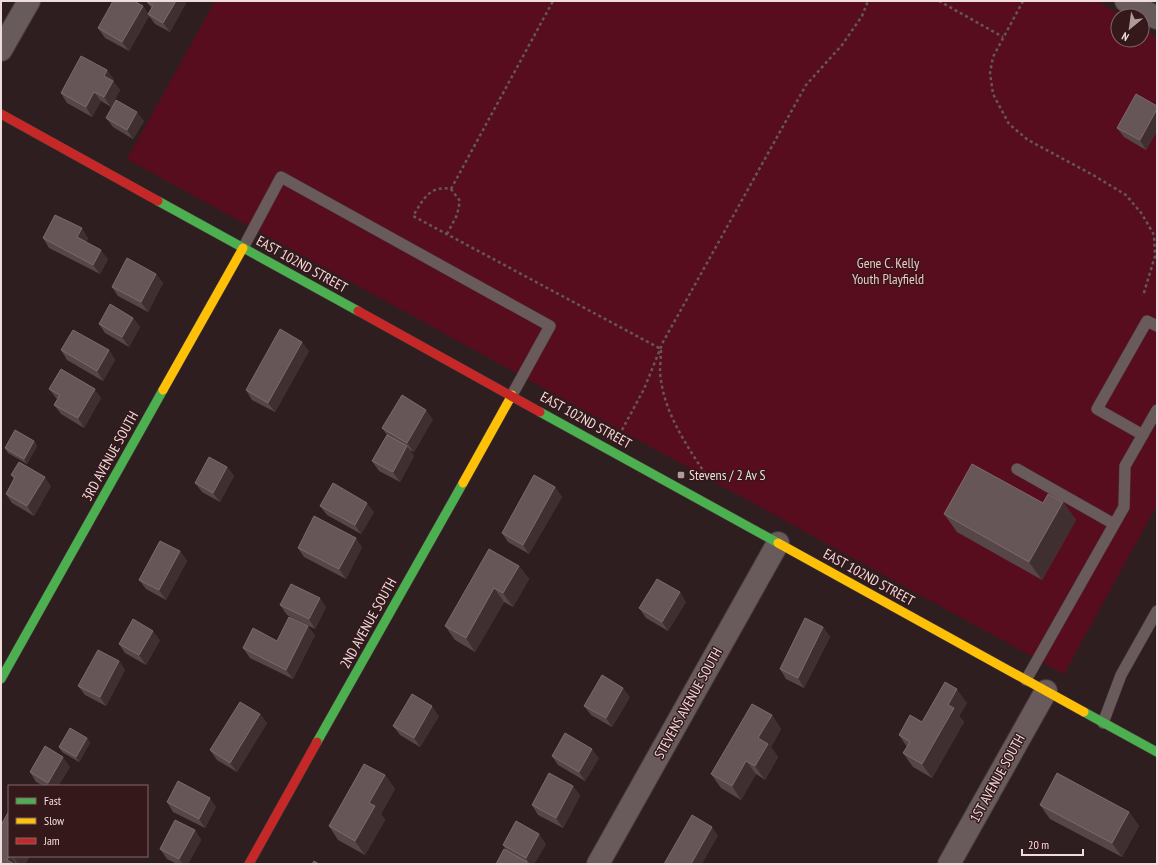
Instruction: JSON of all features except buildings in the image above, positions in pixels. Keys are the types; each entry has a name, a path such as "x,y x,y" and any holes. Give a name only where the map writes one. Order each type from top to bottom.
{"street":[{"path":"1,50 29,1"},
{"path":"1126,1 1157,18"},
{"name":"EAST 102ND STREET","path":"1,114 1157,752"},
{"name":"3RD AVENUE SOUTH","path":"1,679 243,248"},
{"name":"2ND AVENUE SOUTH","path":"249,864 512,395"},
{"name":"STEVENS AVENUE SOUTH","path":"598,864 778,543"},
{"name":"1ST AVENUE SOUTH","path":"949,864 1046,691"}],"lane":[{"path":"243,248 281,177 550,326 512,395"},
{"path":"1143,435 1097,409 1147,321 1157,326"},
{"path":"1026,680 1124,507 1125,466 1157,410"},
{"path":"1017,469 1114,524"},
{"path":"1103,723 1121,675 1157,611"}],"path":[{"path":"451,189 553,1"},
{"path":"622,430 644,389 666,338 806,85 842,45 862,16 868,1"},
{"path":"939,1 1003,37"},
{"path":"1023,1 1003,37 994,57 990,73 993,94 1009,124 1028,140 1093,175 1126,195 1142,214 1154,235 1155,256 1143,296"},
{"path":"447,234 458,215 460,201 451,189 441,188 431,191 412,216 661,349"},
{"path":"661,349 660,372 668,405 675,424 708,478"}],"green space":[{"name":"Gene C. Kelly Youth Playfield","path":"215,1 1097,1 1110,9 1110,48 1150,48 1150,33 1157,38 1157,505 1064,674 127,159"}],"traffic: fast":[{"path":"158,201 358,311"},
{"path":"1,679 163,390"},
{"path":"540,412 778,543"},
{"path":"317,742 463,483"},
{"path":"1084,712 1157,752"}],"traffic: slow":[{"path":"163,390 243,248"},
{"path":"463,483 512,395"},
{"path":"778,543 1084,712"}],"traffic: jam":[{"path":"1,114 158,201"},
{"path":"358,311 540,412"},
{"path":"249,864 317,742"}],"place":[{"name":"Stevens / 2 Av S","path":"681,475"}]}
